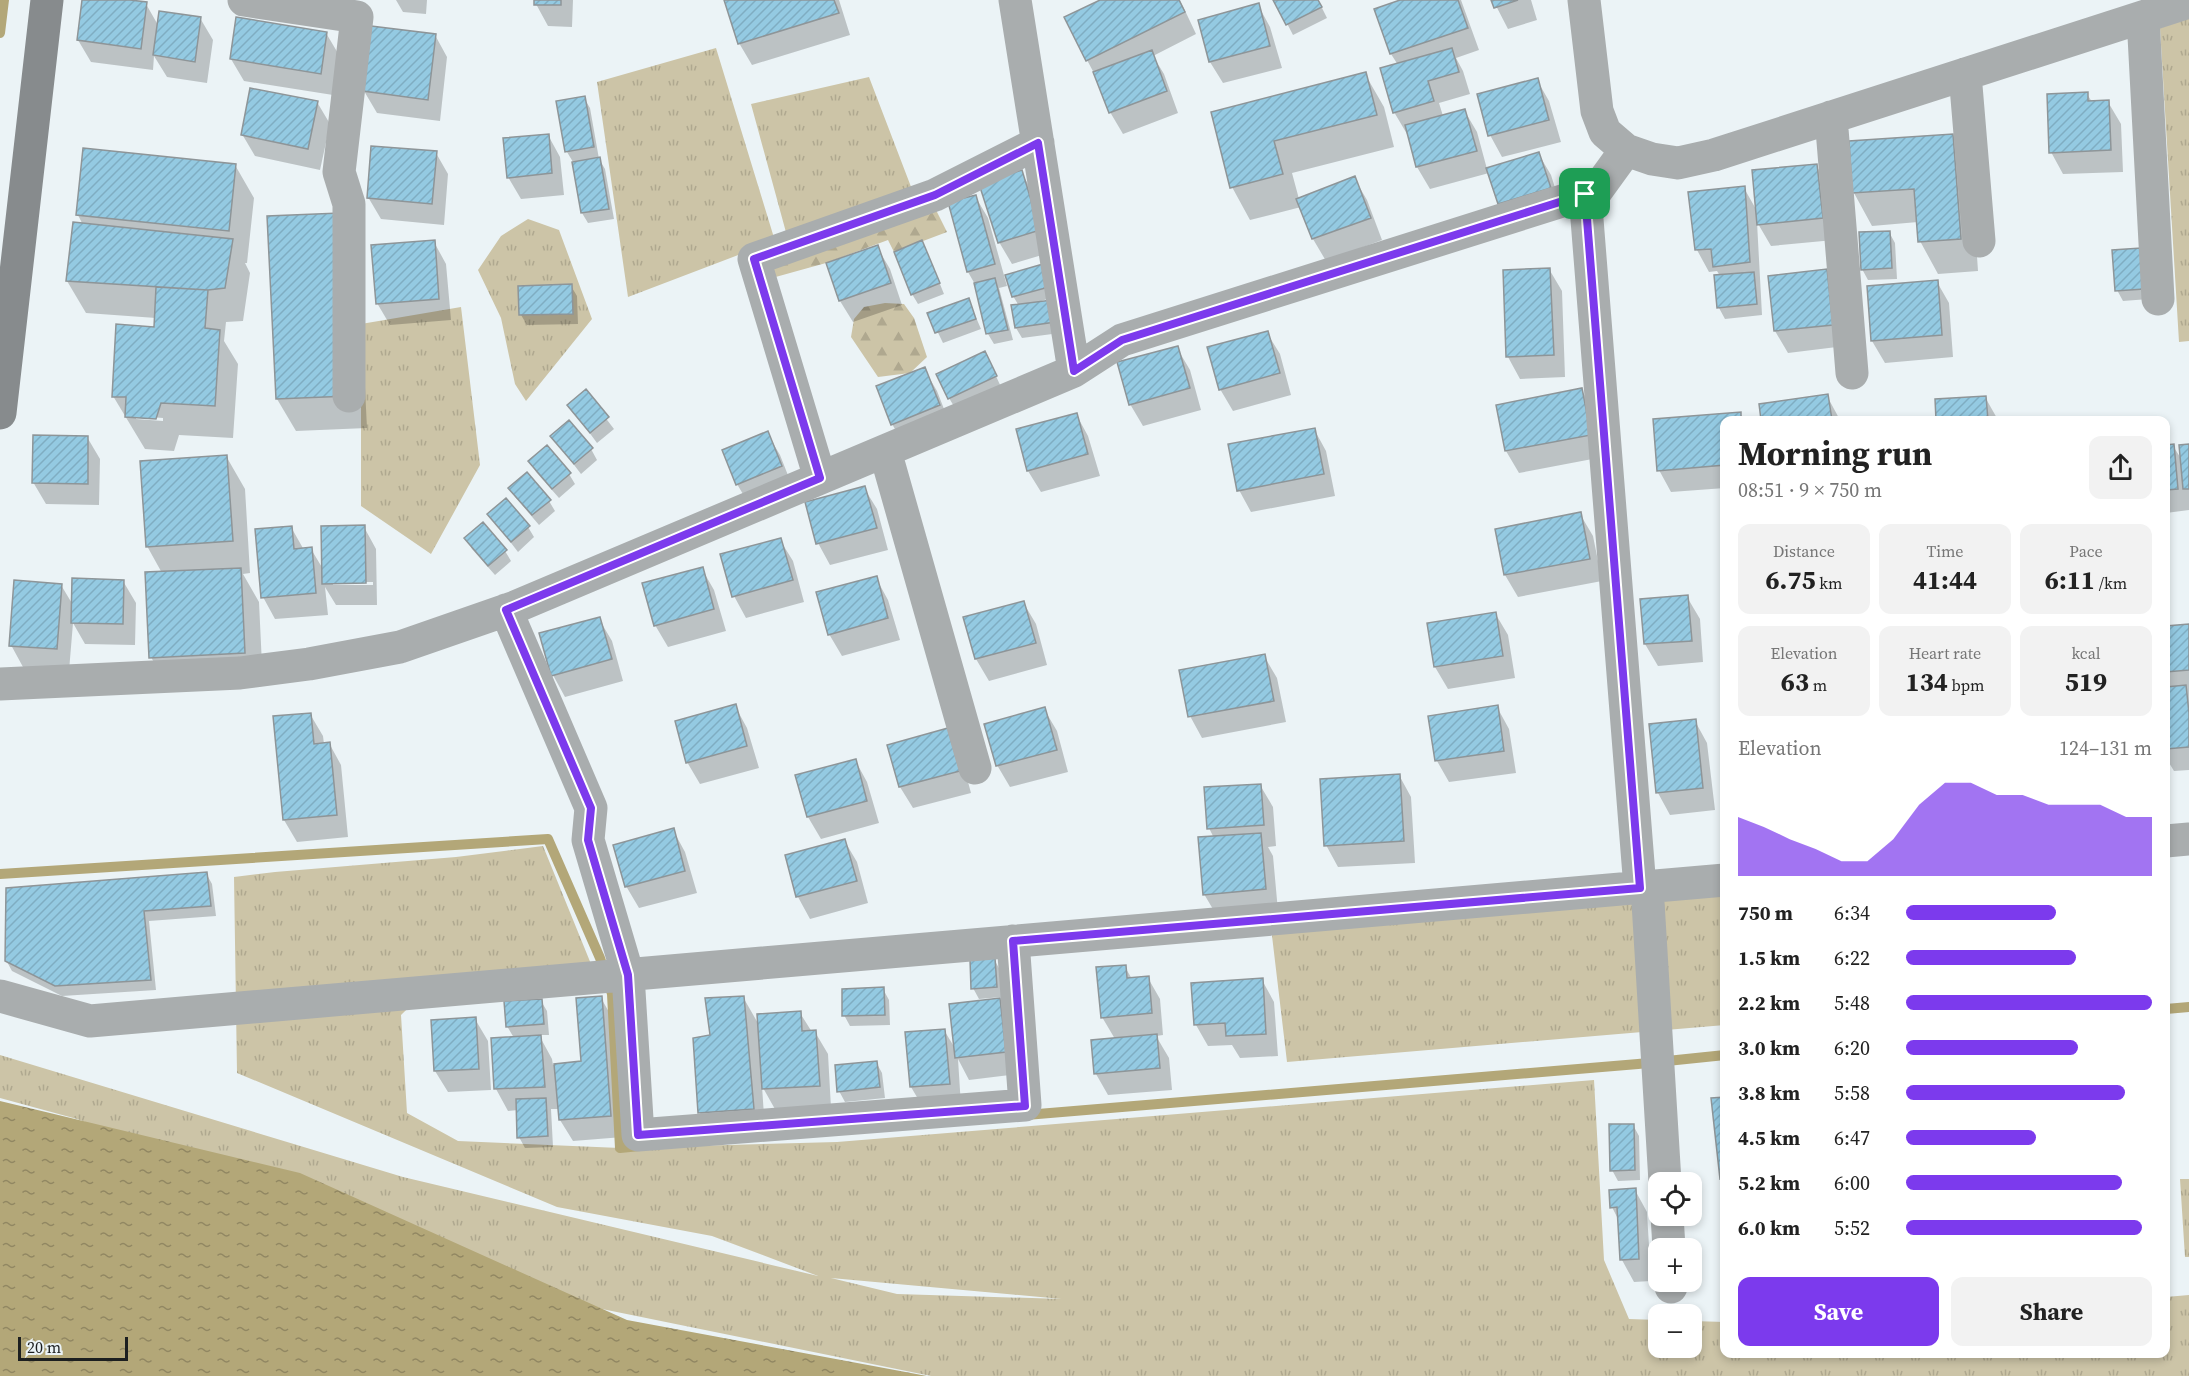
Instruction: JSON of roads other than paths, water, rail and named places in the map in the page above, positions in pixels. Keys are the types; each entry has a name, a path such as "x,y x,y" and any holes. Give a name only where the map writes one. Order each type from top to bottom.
{"street":[{"path":"0,413 47,0"},
{"path":"244,0 357,17 339,172 349,204 349,396"},
{"path":"1015,0 1074,371"},
{"path":"1584,0 1597,111 1605,132 1626,150 1652,159 1678,163 1714,155 2189,2"},
{"path":"2143,17 2158,299"},
{"path":"1965,74 1979,241"},
{"path":"1831,117 1852,373"},
{"path":"820,478 754,259 935,195 1038,143"},
{"path":"0,684 240,673 309,664 400,647 506,610 1074,371 1122,340 1597,190 1626,150"},
{"path":"1585,194 1643,887 1664,1172"},
{"path":"885,451 975,768"},
{"path":"506,610 591,808 588,840 628,975 638,1135 1025,1106 1013,941"},
{"path":"2170,841 2189,839"},
{"path":"0,996 90,1021 1720,880"}],"water":[{"path":"0,1101 300,1173 627,1320 927,1376 0,1376"}],"waterway":[{"path":"0,33 4,0"},
{"path":"0,874 548,839 600,958 612,994 620,1148 640,1146"},
{"path":"2170,1009 2189,1007"},
{"path":"1026,1115 1720,1056"}]}
